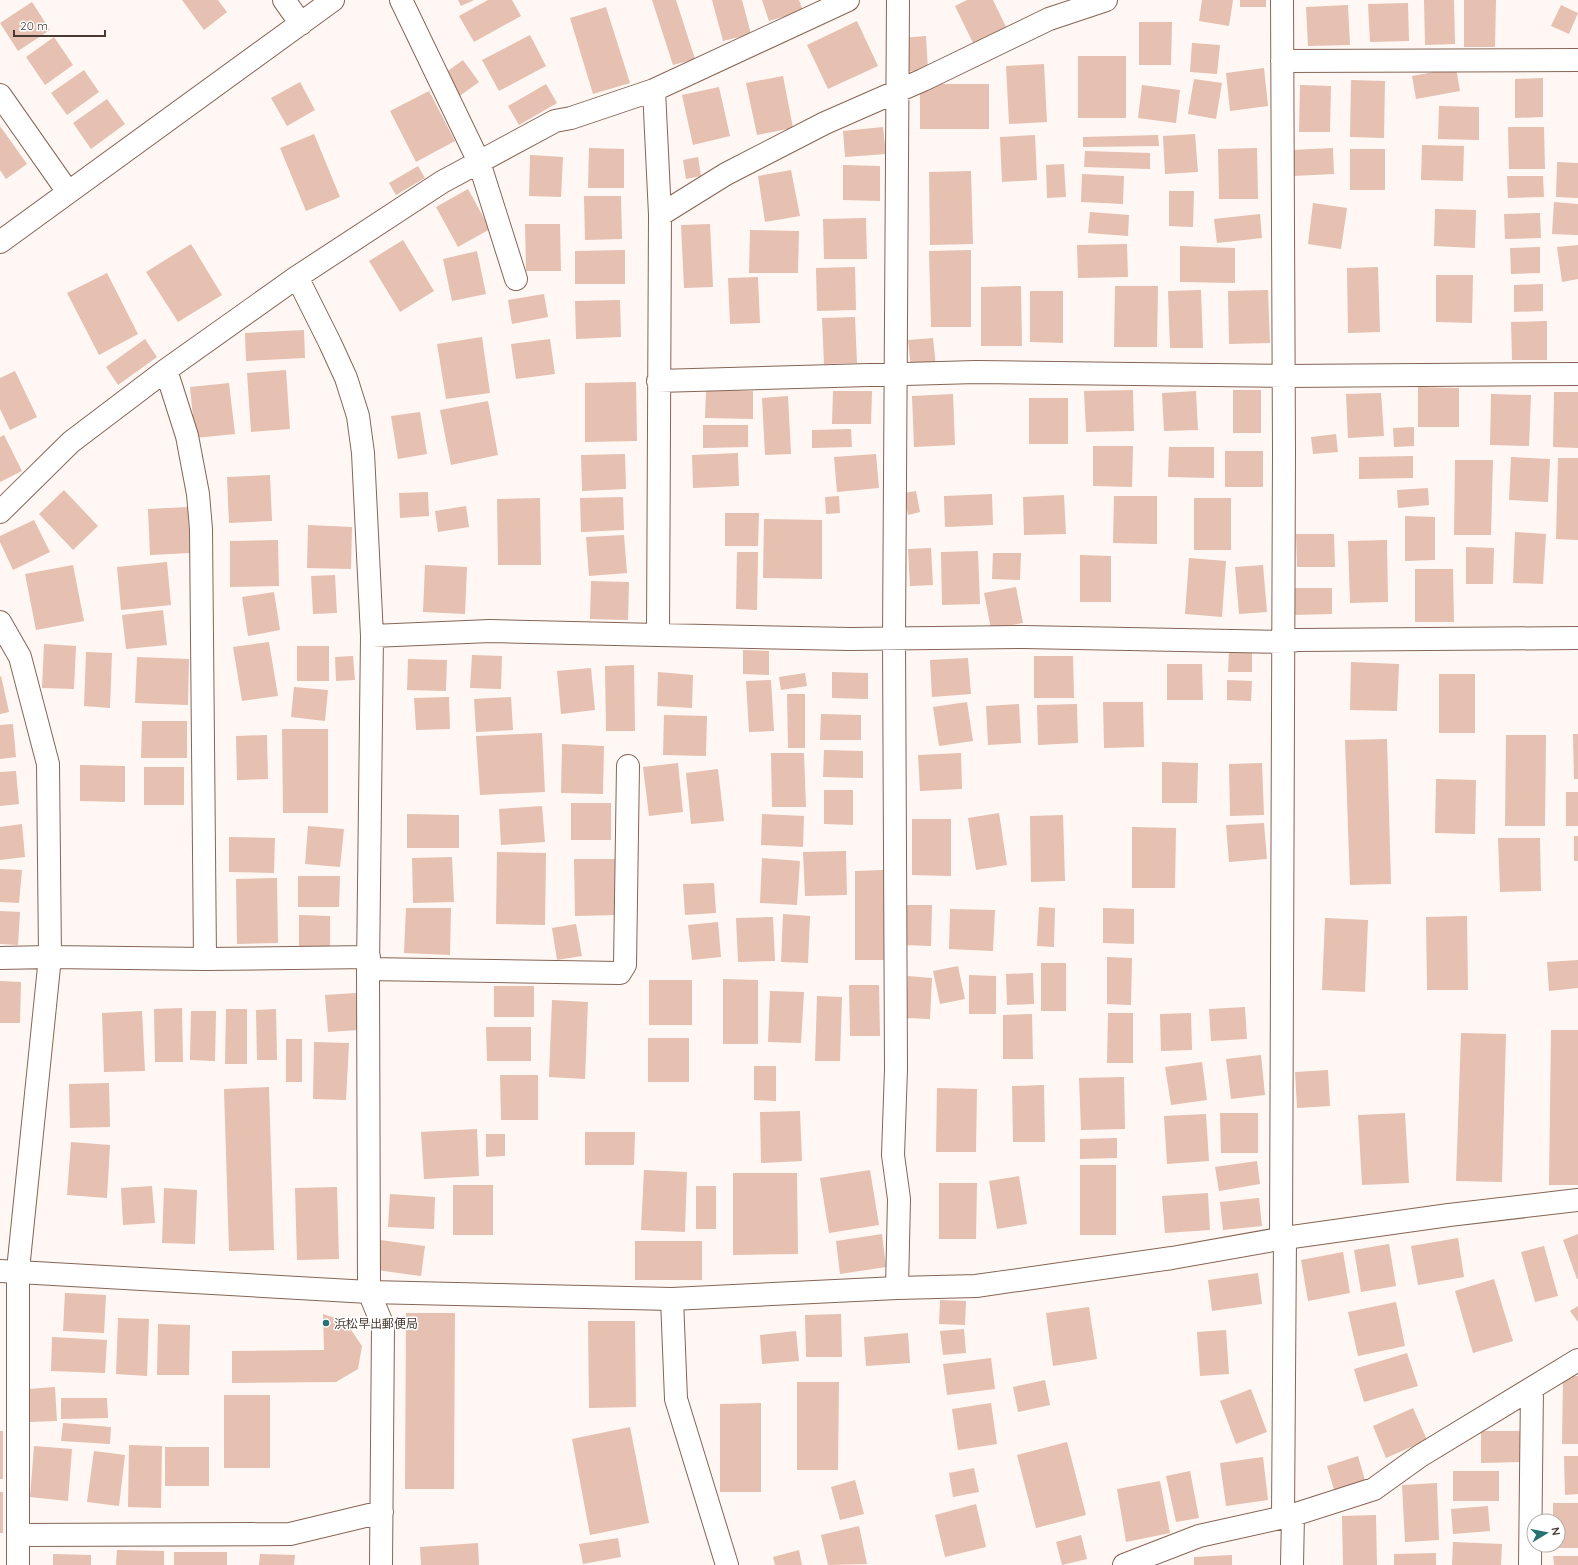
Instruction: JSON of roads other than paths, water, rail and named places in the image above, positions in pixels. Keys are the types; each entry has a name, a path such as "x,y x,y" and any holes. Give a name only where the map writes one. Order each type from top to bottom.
{"street":[{"path":"284,0 301,24"},
{"path":"0,242 333,0"},
{"path":"401,0 479,162 516,279"},
{"path":"0,512 71,442 166,370 297,277 442,182 555,121 571,118 654,90 848,0"},
{"path":"897,1288 899,1199 893,1155 896,1069 894,638 898,0"},
{"path":"660,215 747,163 825,123 897,91 1049,19 1106,0"},
{"path":"1282,0 1284,642 1283,1239 1288,1517 1292,1565"},
{"path":"1282,60 1578,60"},
{"path":"654,90 660,215 658,381 658,635"},
{"path":"0,95 68,192"},
{"path":"297,277 346,378 358,416 363,453 372,636 368,963 369,1292 383,1326 382,1565"},
{"path":"166,370 187,436 198,494 201,529 204,959"},
{"path":"658,381 976,372 1283,376 1578,374"},
{"path":"0,622 20,657 48,764 50,957 9,1271 18,1565"},
{"path":"372,636 490,631 658,635 894,638 1023,637 1284,642 1297,640 1578,638"},
{"path":"0,958 50,957 204,959 368,963 620,973 625,965 628,766"},
{"path":"9,1271 369,1292 672,1298 976,1286 1172,1258 1283,1239 1449,1215 1578,1200"},
{"path":"672,1298 676,1399 727,1565"},
{"path":"1124,1565 1199,1536 1288,1517 1374,1490 1420,1456 1578,1360"},
{"path":"1530,1565 1532,1388"},
{"path":"18,1535 290,1534 382,1512"}],"place":[{"name":"浜松早出郵便局","path":"326,1323"}]}
